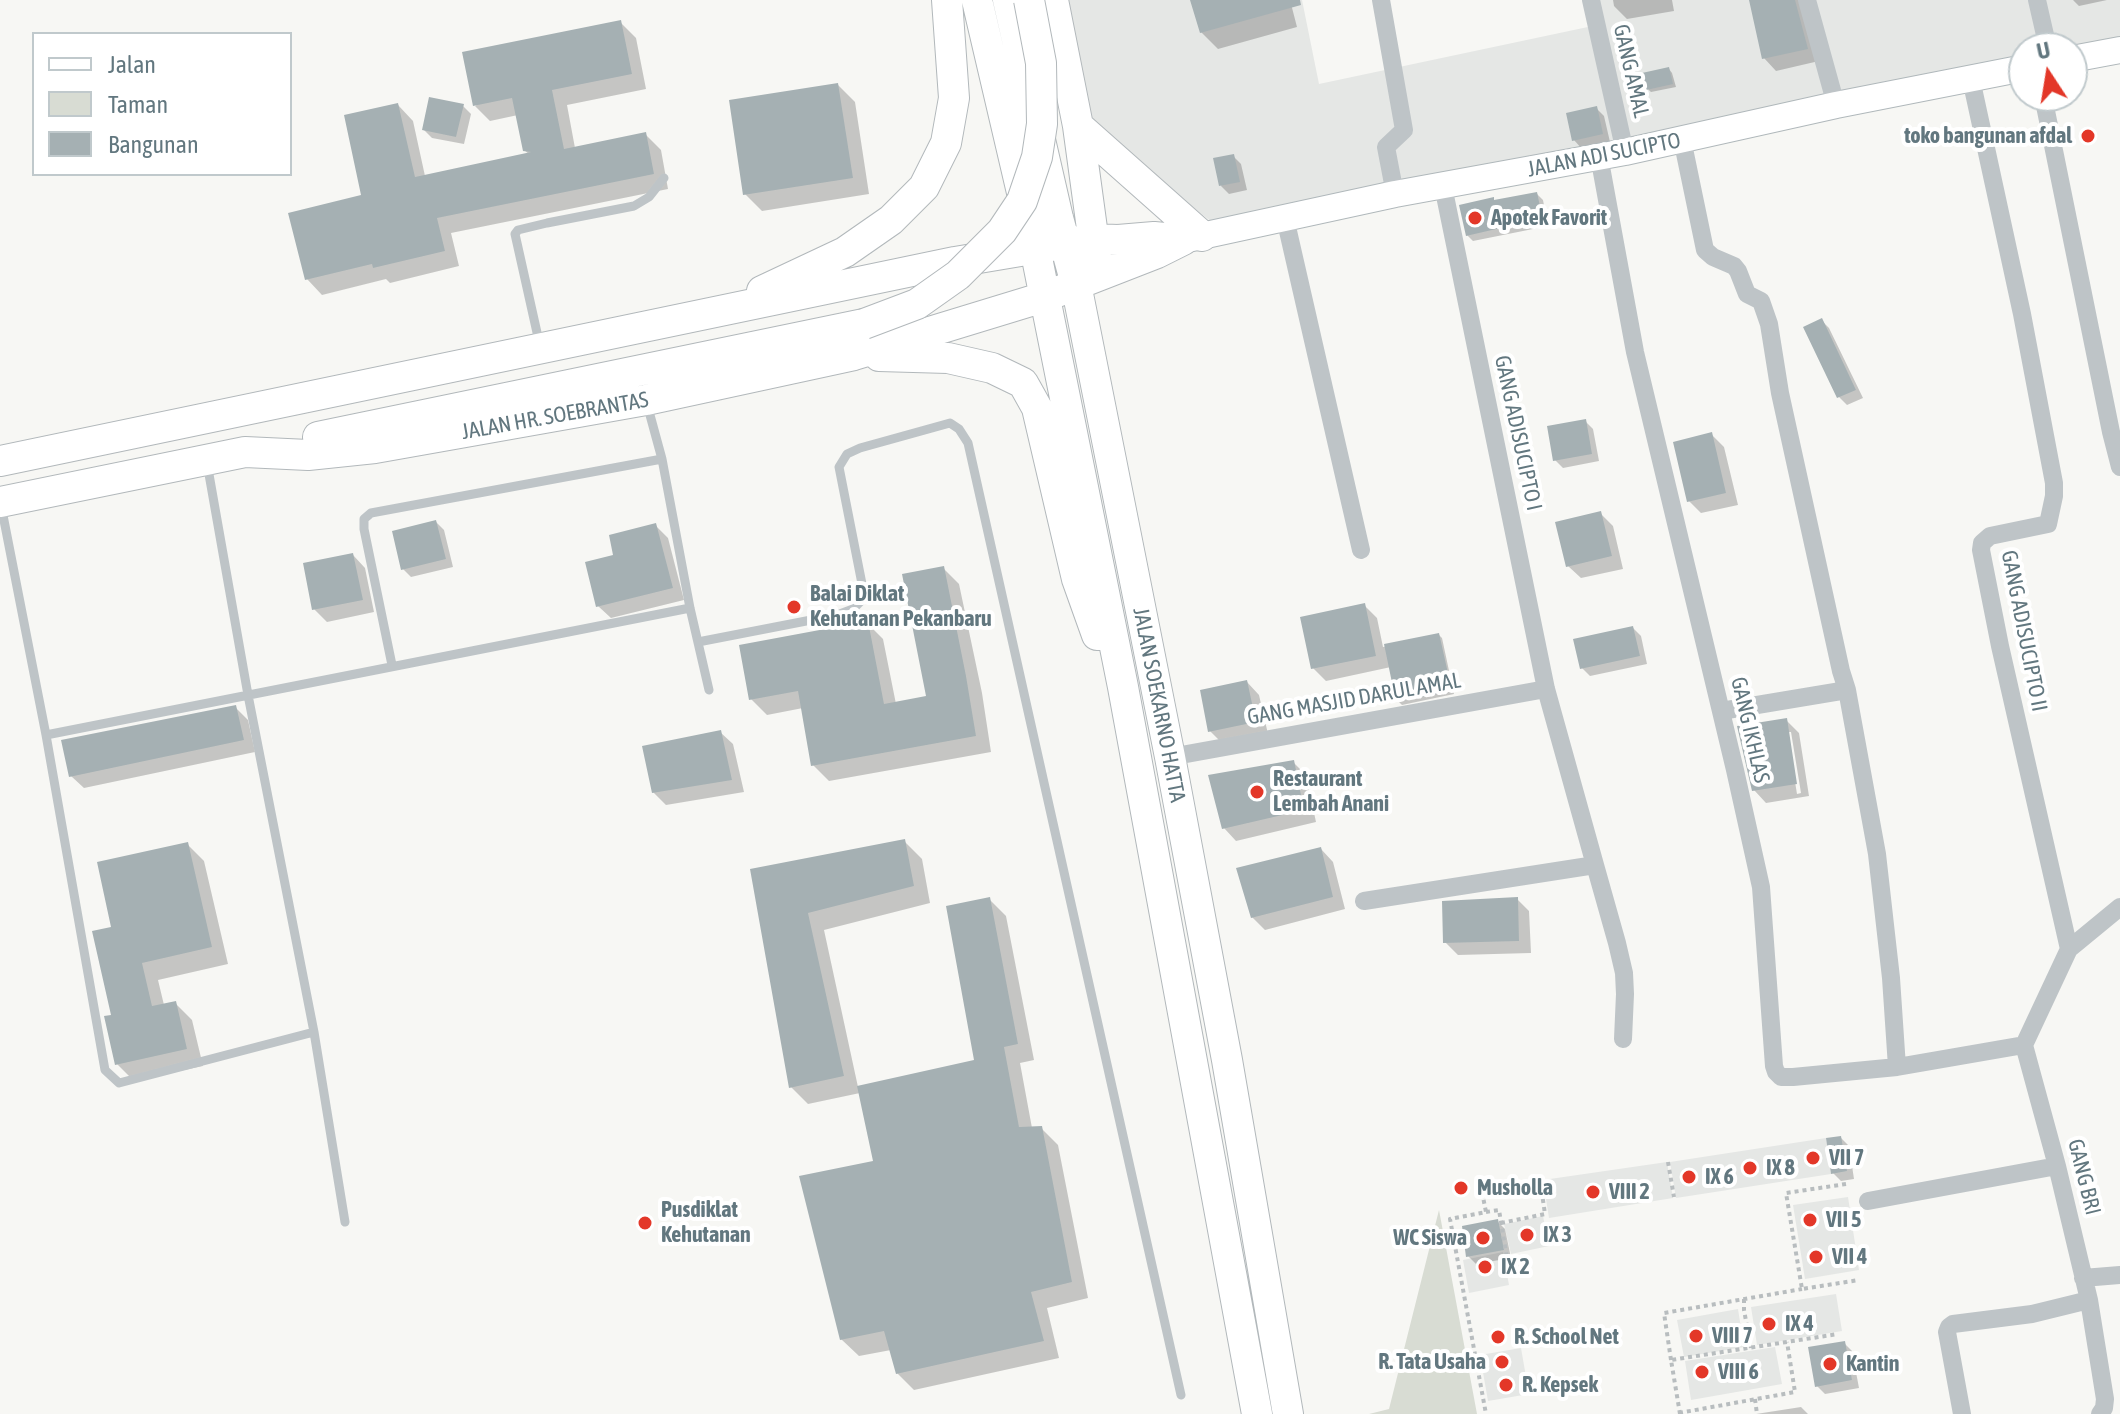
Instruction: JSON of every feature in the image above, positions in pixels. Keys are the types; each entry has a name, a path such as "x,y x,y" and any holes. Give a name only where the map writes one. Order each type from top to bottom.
{"main road":[{"path":"717,313 845,252 891,220 924,187 946,143 954,98 947,0"},
{"name":"JALAN SOEKARNO HATTA","path":"977,0 1035,248 1123,687 1257,1414"},
{"name":"JALAN SOEKARNO HATTA","path":"1008,0 1058,218 1079,241 1087,279 1288,1414"},
{"path":"245,452 864,324 917,304 958,275 1002,231 1022,201 1037,157 1042,124 1041,63 1029,0"},
{"path":"0,461 955,262 1079,241 1078,126 1053,0"},
{"path":"2088,56 2120,50"},
{"name":"JALAN ADI SUCIPTO","path":"1087,279 1193,238 1395,194 1612,154 2008,71"},
{"path":"1078,126 1193,238"},
{"name":"JALAN ADI SUCIPTO","path":"1079,241 1193,238"},
{"name":"JALAN HR. SOEBRANTAS","path":"0,502 245,452 308,455 375,448 646,400 854,355 1044,297 1087,279"},
{"path":"854,355 948,358 992,368 1023,383 1037,408 1077,579 1100,644 1123,687"},
{"path":"1246,1354 1276,1346"}],"street":[{"path":"1381,0 1404,130 1386,147 1395,194"},
{"name":"GANG AMAL","path":"1591,0 1612,154"},
{"path":"1807,0 1836,105"},
{"path":"2037,0 2044,32"},
{"name":"GANG ADISUCIPTO II","path":"1971,79 2022,314 2054,483 2048,524 1990,536 1982,543 1982,561 2069,949"},
{"path":"2046,112 2120,467"},
{"path":"1682,139 1705,250 1734,266 1747,294 1761,301 1769,324 1780,393 1847,690 1877,854 1897,1067"},
{"name":"GANG IKHLAS","path":"1612,154 1635,352 1761,887 1776,1072 1781,1077 1793,1077 1897,1067 2024,1045"},
{"name":"GANG ADISUCIPTO I","path":"1443,186 1546,689 1624,973 1623,1039"},
{"path":"1285,218 1361,550"},
{"name":"GANG MASJID DARUL AMAL","path":"1170,757 1546,689"},
{"path":"1721,711 1847,690"},
{"path":"1364,901 1595,865"},
{"path":"2024,1045 2069,949 2119,911"},
{"name":"GANG BRI","path":"2024,1045 2089,1300 2105,1399 2100,1414"},
{"path":"1868,1201 2057,1166"},
{"path":"2083,1278 2120,1275"},
{"path":"1962,1414 1947,1332 1949,1327 2032,1314 2089,1300"}],"lane":[{"path":"541,349 515,234 518,230 547,223 634,206 649,197 664,178"},
{"path":"646,400 662,459 709,690"},
{"path":"698,642 837,615 853,609 864,594 839,467 847,454 860,448 950,423 959,429 968,443 1181,1395"},
{"path":"392,665 364,529 364,519 371,513 662,459"},
{"path":"206,460 314,1032 345,1222"},
{"path":"0,502 46,735 105,1070 119,1083 314,1032"},
{"path":"46,735 690,608"}],"path":[{"path":"1668,1162 1674,1197"},
{"path":"1501,1223 1545,1214 1540,1180"},
{"path":"1802,1289 1786,1193 1846,1184"},
{"path":"1482,1192 1486,1212"},
{"path":"1486,1414 1450,1219 1499,1210 1509,1270"},
{"path":"1787,1342 1795,1392 1680,1413 1664,1313 1859,1280"},
{"path":"1744,1299 1751,1348"},
{"path":"1671,1360 1838,1334"},
{"path":"1755,1399 1757,1414"}],"shaded area":[{"path":"1062,0 1302,0 1319,84 1602,24 1598,0 2120,0 2120,41 2088,46 2088,32 2008,32 2008,64 1217,226 1087,125"},
{"path":"1826,1138 1831,1174 1676,1198 1670,1162"},
{"path":"1667,1162 1673,1198 1549,1218 1543,1180"},
{"path":"1848,1197 1859,1270 1805,1279 1793,1205"},
{"name":"IX 3","path":"1543,1216 1549,1246 1511,1254 1504,1224"},
{"name":"IX 2","path":"1503,1252 1509,1285 1469,1293 1463,1260"},
{"path":"1836,1294 1842,1331 1757,1345 1751,1307"},
{"path":"1738,1309 1744,1347 1684,1357 1677,1320"},
{"path":"1775,1347 1782,1384 1691,1400 1685,1361"},
{"path":"1521,1348 1529,1394 1488,1401 1480,1355"}],"green space":[{"path":"1439,1210 1477,1414 1369,1414 1389,1409"}],"building":[{"path":"1190,0 1300,0 1301,5 1200,33"},
{"path":"1749,0 1795,0 1808,49 1762,59"},
{"path":"621,20 632,74 552,90 564,149 646,132 654,174 437,218 445,251 305,280 288,213 361,195 344,115 398,103 415,177 531,152 523,151 512,98 473,106 462,52"},
{"path":"1669,67 1673,84 1646,90 1642,73"},
{"path":"838,83 853,178 743,195 729,100"},
{"path":"429,97 464,104 456,137 422,130"},
{"path":"1597,106 1603,134 1572,141 1566,113"},
{"path":"1234,154 1240,182 1219,186 1213,158"},
{"path":"1537,192 1543,221 1466,236 1459,205"},
{"path":"1822,318 1856,390 1837,398 1803,327"},
{"path":"1586,419 1592,454 1553,461 1547,426"},
{"path":"1712,432 1726,493 1687,502 1673,442"},
{"path":"1601,511 1612,556 1566,567 1555,522"},
{"path":"436,520 446,559 401,570 392,531"},
{"path":"656,523 673,588 596,607 585,562 613,555 609,535"},
{"path":"353,553 363,600 312,610 303,563"},
{"path":"944,566 976,736 811,766 798,691 749,700 739,645 868,621 884,704 926,696 902,574"},
{"path":"1365,603 1376,656 1311,669 1300,617"},
{"path":"1633,626 1640,656 1580,669 1573,639"},
{"path":"1439,633 1452,691 1396,702 1384,644"},
{"path":"1247,680 1256,722 1208,732 1200,690"},
{"path":"236,705 244,740 69,777 61,740"},
{"path":"1787,718 1797,784 1752,791 1737,726"},
{"path":"721,730 732,780 652,793 642,746"},
{"name":"Restaurant Lembah Anani","path":"1294,760 1304,810 1222,829 1208,775"},
{"path":"905,839 914,886 808,913 844,1076 789,1088 750,869"},
{"path":"188,842 212,947 142,963 152,1006 176,1001 187,1049 115,1065 104,1016 111,1015 92,931 111,927 97,862"},
{"path":"1321,847 1333,897 1251,918 1236,868"},
{"path":"990,897 1018,1044 1004,1047 1019,1127 1042,1126 1072,1282 1031,1292 1044,1341 896,1374 884,1331 840,1340 799,1176 873,1161 857,1086 974,1060 946,906"},
{"path":"1518,897 1519,941 1443,943 1442,901"},
{"path":"1841,1136 1847,1171 1831,1174 1826,1138"},
{"name":"WC Siswa","path":"1498,1219 1504,1250 1466,1257 1462,1226"},
{"name":"Kantin","path":"1845,1341 1852,1380 1815,1387 1808,1347"}],"place":[{"name":"toko bangunan afdal","path":"2088,136"},
{"name":"Apotek Favorit","path":"1475,218"},
{"name":"Balai Diklat Kehutanan Pekanbaru","path":"794,607"},
{"name":"Restaurant Lembah Anani","path":"1257,792"},
{"name":"VII 7","path":"1813,1158"},
{"name":"IX 8","path":"1750,1168"},
{"name":"IX 6","path":"1689,1177"},
{"name":"Musholla","path":"1461,1188"},
{"name":"VIII 2","path":"1593,1192"},
{"name":"VII 5","path":"1810,1220"},
{"name":"Pusdiklat Kehutanan","path":"645,1223"},
{"name":"IX 3","path":"1527,1235"},
{"name":"WC Siswa","path":"1483,1238"},
{"name":"VII 4","path":"1816,1257"},
{"name":"IX 2","path":"1485,1267"},
{"name":"IX 4","path":"1769,1324"},
{"name":"VIII 7","path":"1696,1336"},
{"name":"R. School Net","path":"1498,1337"},
{"name":"R. Tata Usaha","path":"1502,1362"},
{"name":"Kantin","path":"1830,1364"},
{"name":"VIII 6","path":"1702,1372"},
{"name":"R. Kepsek","path":"1506,1385"}]}
